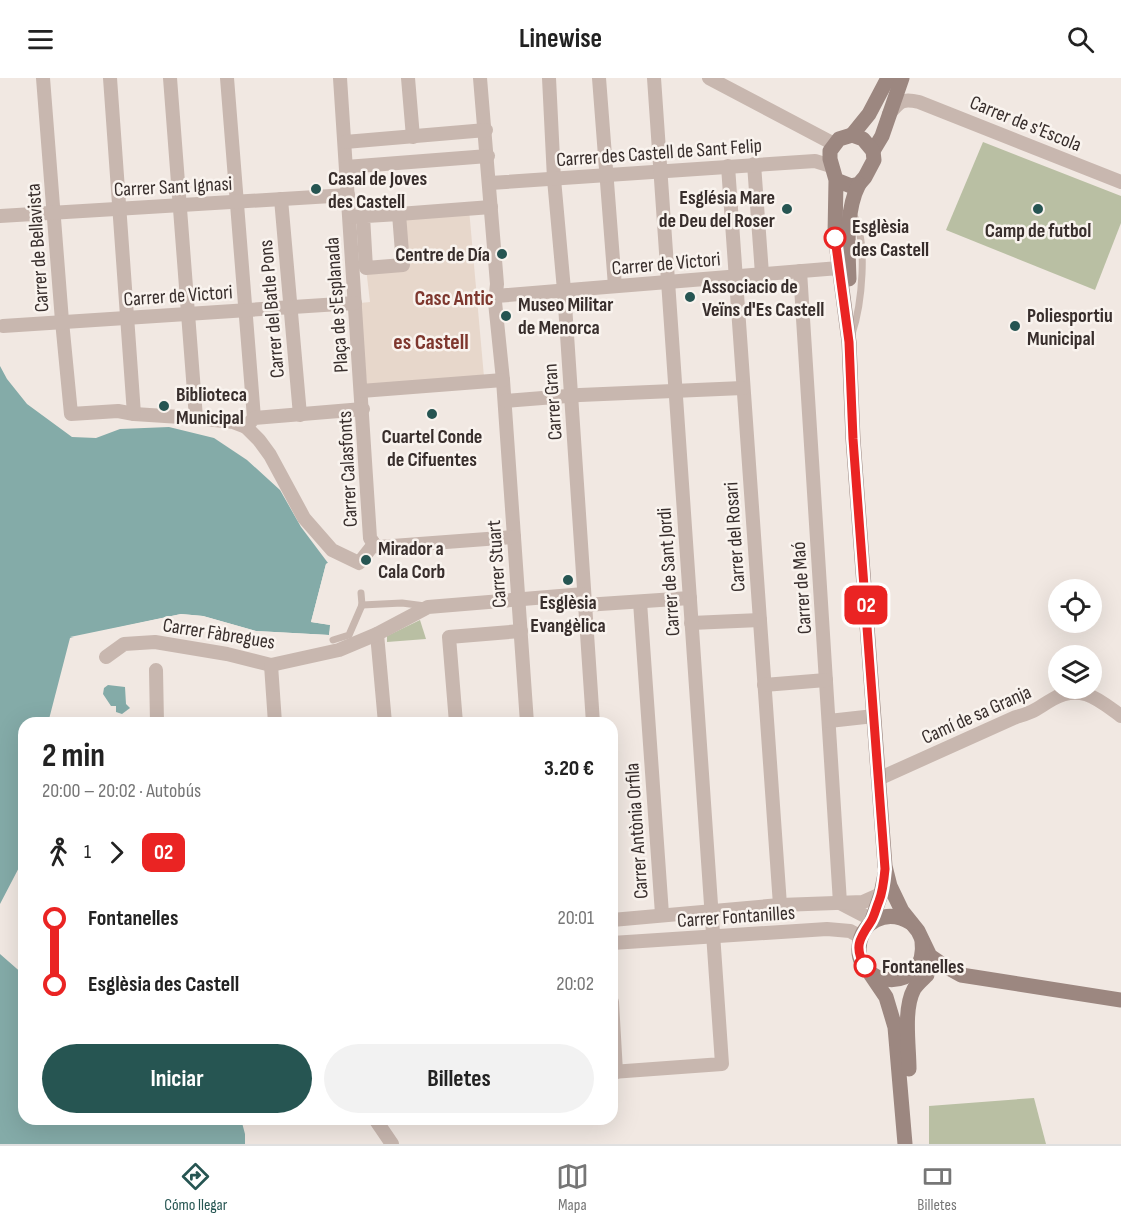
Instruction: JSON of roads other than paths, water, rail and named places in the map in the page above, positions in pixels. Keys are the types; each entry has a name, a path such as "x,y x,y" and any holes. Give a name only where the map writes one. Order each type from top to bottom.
{"main road":[{"path":"849,342 835,235 830,151 839,139 852,135 869,114 888,78"},
{"path":"902,78 882,136 873,151 873,165 859,184 854,197 849,235 849,342 853,439 885,869 881,894 873,920 861,937 859,952 865,966 890,1004 898,1052 906,1144"},
{"path":"852,135 863,139 873,151"},
{"path":"833,173 847,185 859,184"},
{"path":"885,869 895,898 936,961 962,975 1121,1000"},
{"path":"873,920 894,916 911,924"},
{"path":"898,1052 901,999 908,975 920,961 922,941"},
{"path":"865,966 873,975 884,980 899,979 908,975 974,977"},
{"path":"906,1144 910,1096 909,1004 914,988 927,975"}],"street":[{"name":"Carrer de Bellavista","path":"43,78 71,414 118,411 134,414"},
{"path":"110,78 134,414 250,423 363,409"},
{"path":"170,78 196,418"},
{"path":"227,78 245,310 250,423 304,518 333,550 359,563 374,544 379,547 514,537"},
{"name":"Plaça de s'Esplanada","path":"340,78 348,195 357,217 366,268 403,265 399,214"},
{"path":"408,78 413,137"},
{"path":"480,78 488,156 504,401 743,388"},
{"name":"Carrer Gran","path":"549,78 554,179 564,290 593,717"},
{"path":"599,78 615,286"},
{"name":"Carrer de Sant Jordi","path":"618,1072 722,1064 654,78"},
{"path":"709,78 834,144"},
{"name":"Carrer de s'Escola","path":"888,116 899,102 908,100 919,102 1121,182"},
{"path":"345,141 486,130"},
{"path":"346,167 488,156"},
{"name":"Carrer des Castell de Sant Felip","path":"490,183 815,161 833,173"},
{"path":"754,164 762,274"},
{"name":"Carrer del Rosari","path":"728,166 780,905"},
{"name":"Carrer Sant Ignasi","path":"0,216 348,195"},
{"name":"Carrer del Batle Pons","path":"281,199 300,415"},
{"name":"Plaça de s'Esplanada","path":"357,217 491,207"},
{"name":"Plaça de s'Esplanada","path":"357,217 355,303 361,392 503,380"},
{"name":"Carrer de Victori","path":"496,296 839,268"},
{"name":"Carrer de Maó","path":"800,271 840,903"},
{"name":"Carrer de Victori","path":"3,326 355,303"},
{"name":"Carrer Calasfonts","path":"361,392 370,538 374,544"},
{"name":"Carrer Stuart","path":"504,401 527,717"},
{"path":"428,607 519,600 640,602 690,598"},
{"name":"Carrer Antònia Orfila","path":"640,602 662,914"},
{"name":"Carrer Fàbregues","path":"106,657 124,644 155,642 227,654 271,665 339,650 377,634 428,607"},
{"path":"691,623 760,620"},
{"path":"456,717 449,637 521,631"},
{"path":"377,634 384,717"},
{"path":"271,665 275,717"},
{"path":"156,670 158,717"},
{"path":"764,685 826,680"},
{"name":"Camí de sa Granja","path":"878,779 1016,717 1033,713 1055,698 1076,692 1092,696 1121,716"},
{"path":"829,721 874,716"},
{"name":"Carrer Fontanilles","path":"618,919 780,905 863,902 881,894"},
{"name":"Carrer Fontanilles","path":"840,903 873,920"},
{"name":"Carrer Fontanilles","path":"618,943 827,929 850,931 861,937"},
{"path":"379,1125 392,1144"}],"lane":[{"path":"333,640 349,635 362,605 361,593"},
{"path":"362,605 402,603 428,607"}],"water":[{"path":"0,366 7,379 27,404 72,437 96,438 120,429 169,427 214,438 247,460 280,490 301,527 328,563 311,622 331,625 329,635 256,631 203,616 181,614 70,638 50,717 18,717 18,870 0,904"},
{"path":"108,685 125,687 126,704 130,708 122,714 116,712 116,706 111,706 103,694 104,688"},
{"path":"0,954 18,970 18,1125 243,1125 245,1134 245,1144 0,1144"}],"place":[{"name":"Casal de Joves des Castell","path":"316,189"},
{"name":"Església Mare de Deu del Roser","path":"787,209"},
{"name":"Camp de futbol","path":"1038,209"},
{"name":"Esglèsia des Castell","path":"835,238"},
{"name":"Centre de Día","path":"502,254"},
{"name":"Associacio de Veïns d'Es Castell","path":"690,297"},
{"name":"Museo Militar de Menorca","path":"506,316"},
{"name":"Poliesportiu Municipal","path":"1015,326"},
{"name":"Biblioteca Municipal","path":"164,406"},
{"name":"Cuartel Conde de Cifuentes","path":"432,414"},
{"name":"Mirador a Cala Corb","path":"366,560"},
{"name":"Esglèsia Evangèlica","path":"568,580"},
{"name":"Fontanelles","path":"865,966"}],"district":[{"name":"Casc Antic","path":"454,298"},
{"name":"es Castell","path":"431,341"}]}
